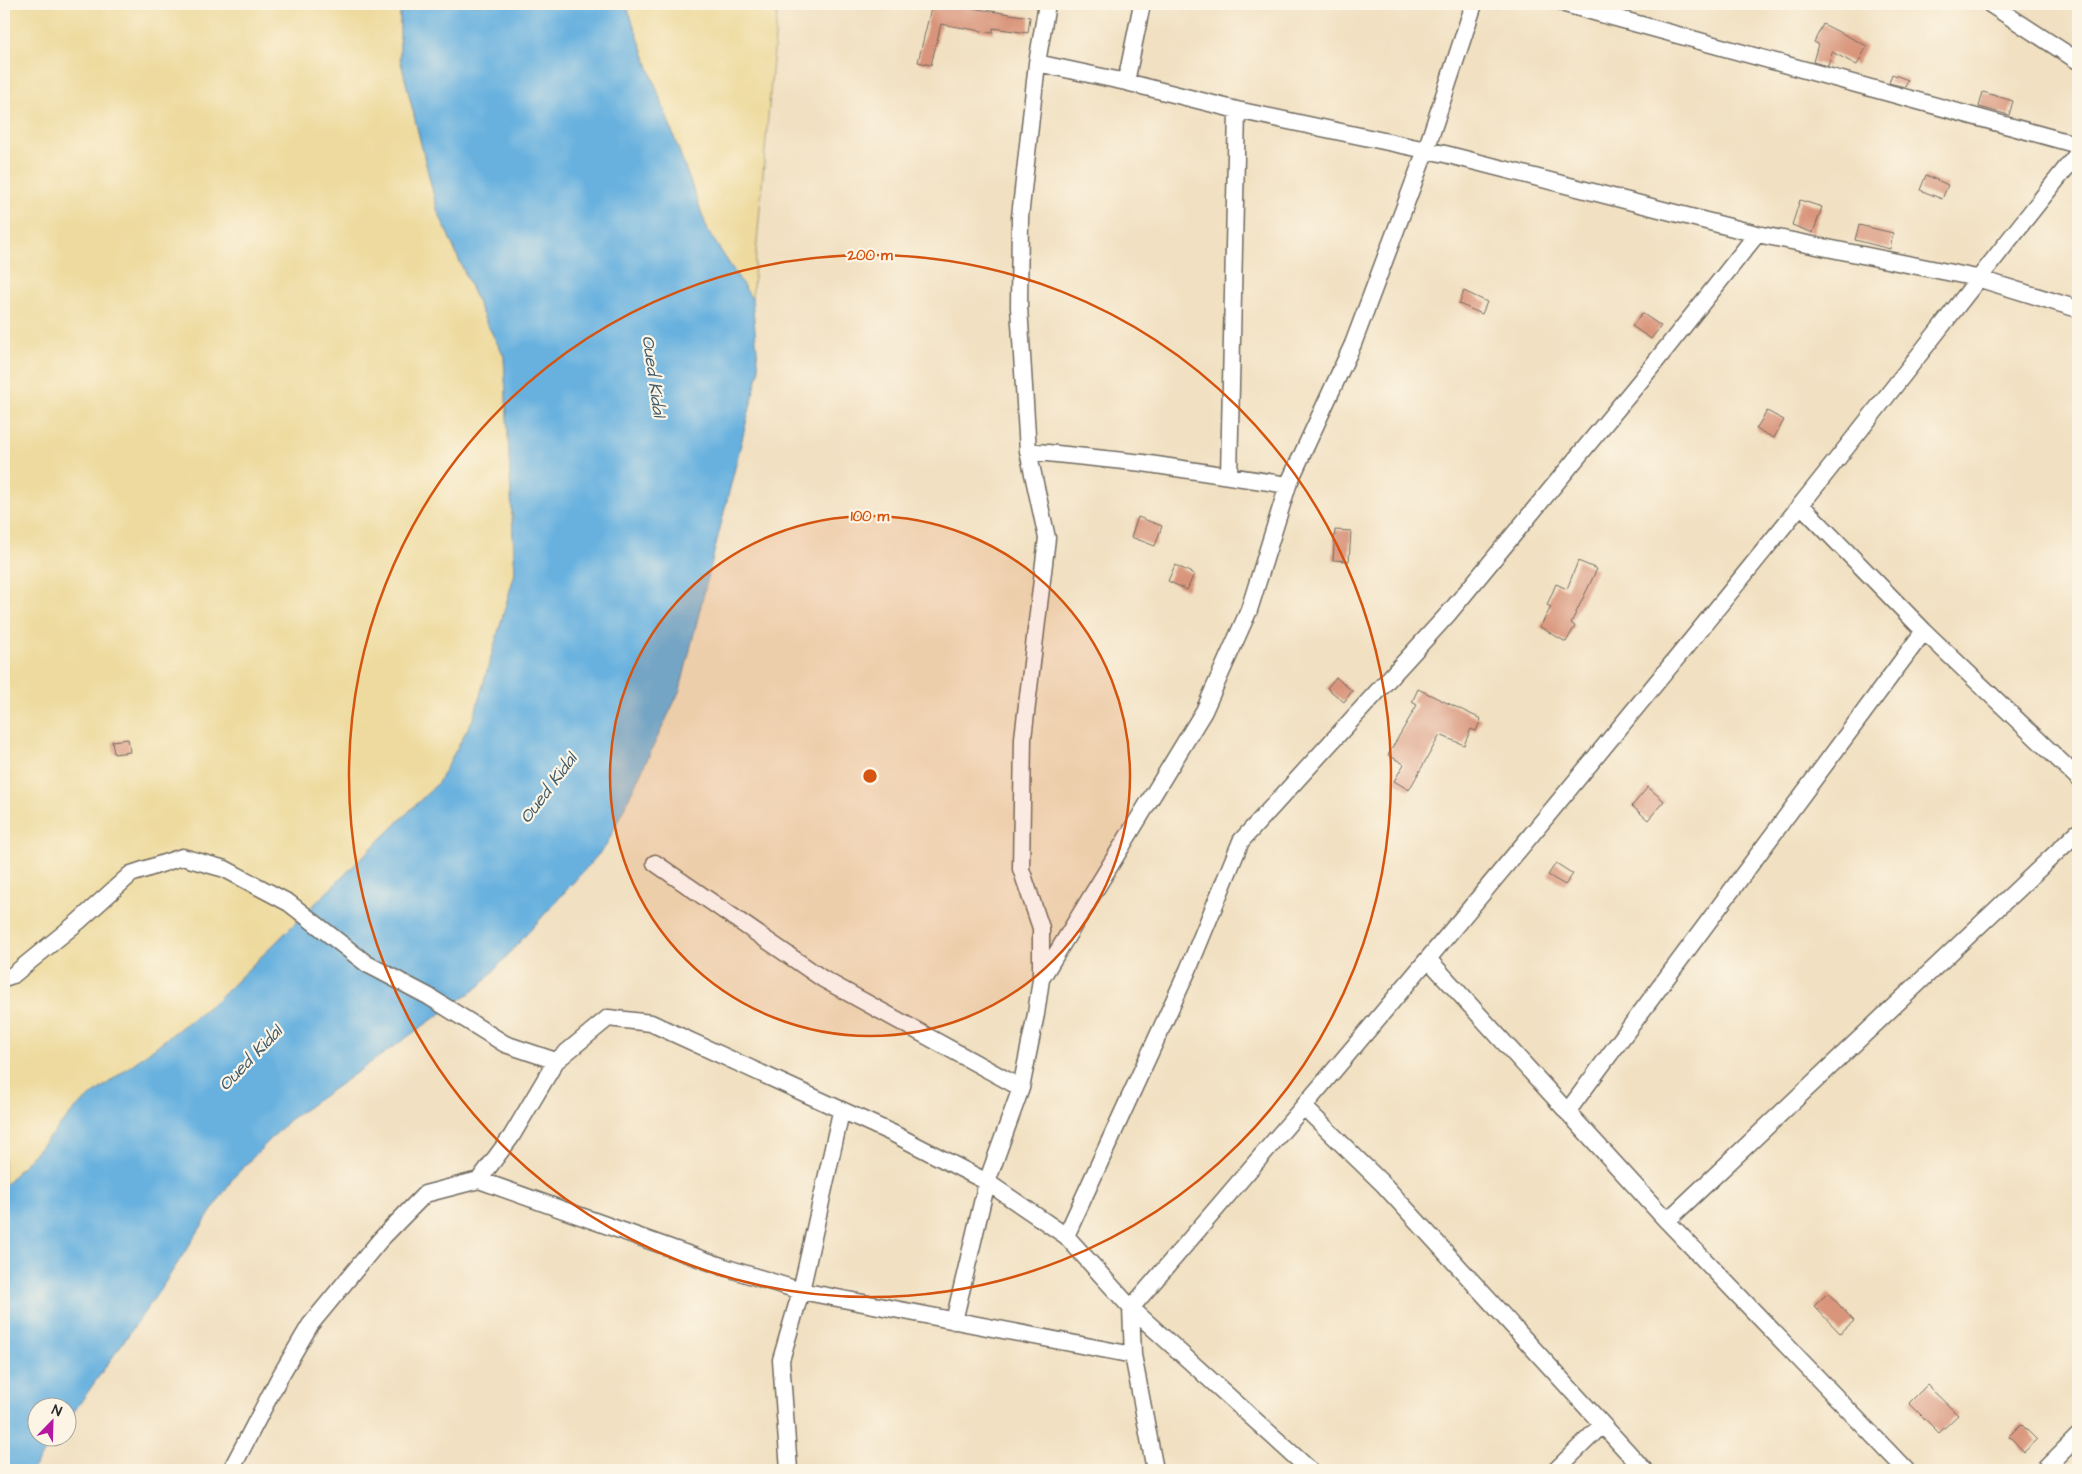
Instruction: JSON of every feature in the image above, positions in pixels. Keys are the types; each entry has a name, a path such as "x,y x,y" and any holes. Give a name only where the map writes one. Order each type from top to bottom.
{"street":[{"path":"954,1321 987,1182 1021,1088 1036,1014 1040,979 1041,928 1021,869 1022,738 1047,538 1028,451 1019,307 1020,217 1037,63 1046,4"},
{"path":"1126,82 1142,4"},
{"path":"1040,979 1204,711 1249,610 1288,485 1353,344 1426,150 1474,4"},
{"path":"1565,4 2078,145"},
{"path":"1990,4 2078,61"},
{"path":"1037,63 1126,82 1237,110 1426,150 1756,234 1977,278 2077,310"},
{"path":"1229,476 1237,110"},
{"path":"1155,1470 1133,1355 1131,1308 1428,959 1801,504 1977,278 2078,153"},
{"path":"1066,1236 1188,970 1241,841 1449,613 1641,380 1756,234"},
{"path":"1028,451 1143,463 1288,485"},
{"path":"1801,504 1924,631 2078,778"},
{"path":"1568,1112 1924,631"},
{"path":"1667,1221 2078,832"},
{"path":"4,978 14,975 72,927 131,874 182,857 226,869 289,903 367,964 428,996 505,1044 556,1061"},
{"path":"654,864 823,979 1021,1088"},
{"path":"1428,959 1667,1221 1906,1470"},
{"path":"479,1180 511,1137 556,1061 608,1018 651,1023 841,1112 894,1134 987,1182 1066,1236 1131,1308 1310,1470"},
{"path":"1304,1107 1384,1185 1601,1426 1644,1470"},
{"path":"790,1470 781,1360 801,1291 841,1112"},
{"path":"231,1470 279,1378 310,1325 380,1240 425,1194 479,1180 724,1267 801,1291 1133,1355"},
{"path":"1556,1470 1601,1426"},
{"path":"2044,1470 2078,1436"}],"sand":[{"path":"4,4 400,4 400,58 437,209 486,322 504,356 515,573 474,717 438,783 216,1001 78,1106 4,1186"},
{"path":"626,4 778,4 752,299 708,231"}],"water":[{"name":"Oued Kidal","path":"400,4 626,4 708,231 752,299 759,371 680,690 606,846 480,986 289,1120 233,1178 160,1290 78,1406 78,1396 28,1396 28,1446 49,1446 31,1470 4,1470 4,1186 78,1106 216,1001 438,783 474,717 515,573 504,356 486,322 437,209 400,58"}],"building":[{"path":"932,4 945,4 1030,17 1028,33 993,28 993,33 941,24 931,65 918,62"},
{"path":"1823,24 1867,46 1857,65 1832,52 1828,66 1813,62 1818,44 1814,42"},
{"path":"1892,74 1908,80 1905,87 1889,83"},
{"path":"1983,92 2013,101 2009,115 1979,107"},
{"path":"1926,175 1948,185 1942,199 1920,190"},
{"path":"1800,200 1822,207 1813,233 1792,225"},
{"path":"1859,225 1893,233 1890,249 1855,240"},
{"path":"1464,291 1487,302 1482,314 1459,304"},
{"path":"1642,313 1661,326 1651,339 1632,326"},
{"path":"1767,411 1784,420 1774,438 1756,429"},
{"path":"1138,517 1162,526 1155,546 1131,537"},
{"path":"1335,530 1351,531 1349,561 1333,560"},
{"path":"1578,561 1597,569 1571,623 1575,626 1566,642 1540,627 1551,607 1547,605 1556,584 1567,589"},
{"path":"1175,565 1194,574 1187,590 1168,581"},
{"path":"1336,677 1352,691 1344,702 1327,688"},
{"path":"1418,689 1481,719 1476,731 1471,729 1464,745 1440,735 1409,790 1394,781 1404,764 1388,755 1417,705 1412,702"},
{"path":"128,739 130,752 114,754 112,741"},
{"path":"1648,787 1664,801 1648,820 1632,806"},
{"path":"1556,863 1573,874 1565,885 1548,875"},
{"path":"1828,1293 1854,1321 1840,1333 1814,1306"},
{"path":"1927,1385 1958,1415 1939,1433 1909,1403"},
{"path":"2021,1424 2037,1440 2024,1452 2009,1436"}]}
